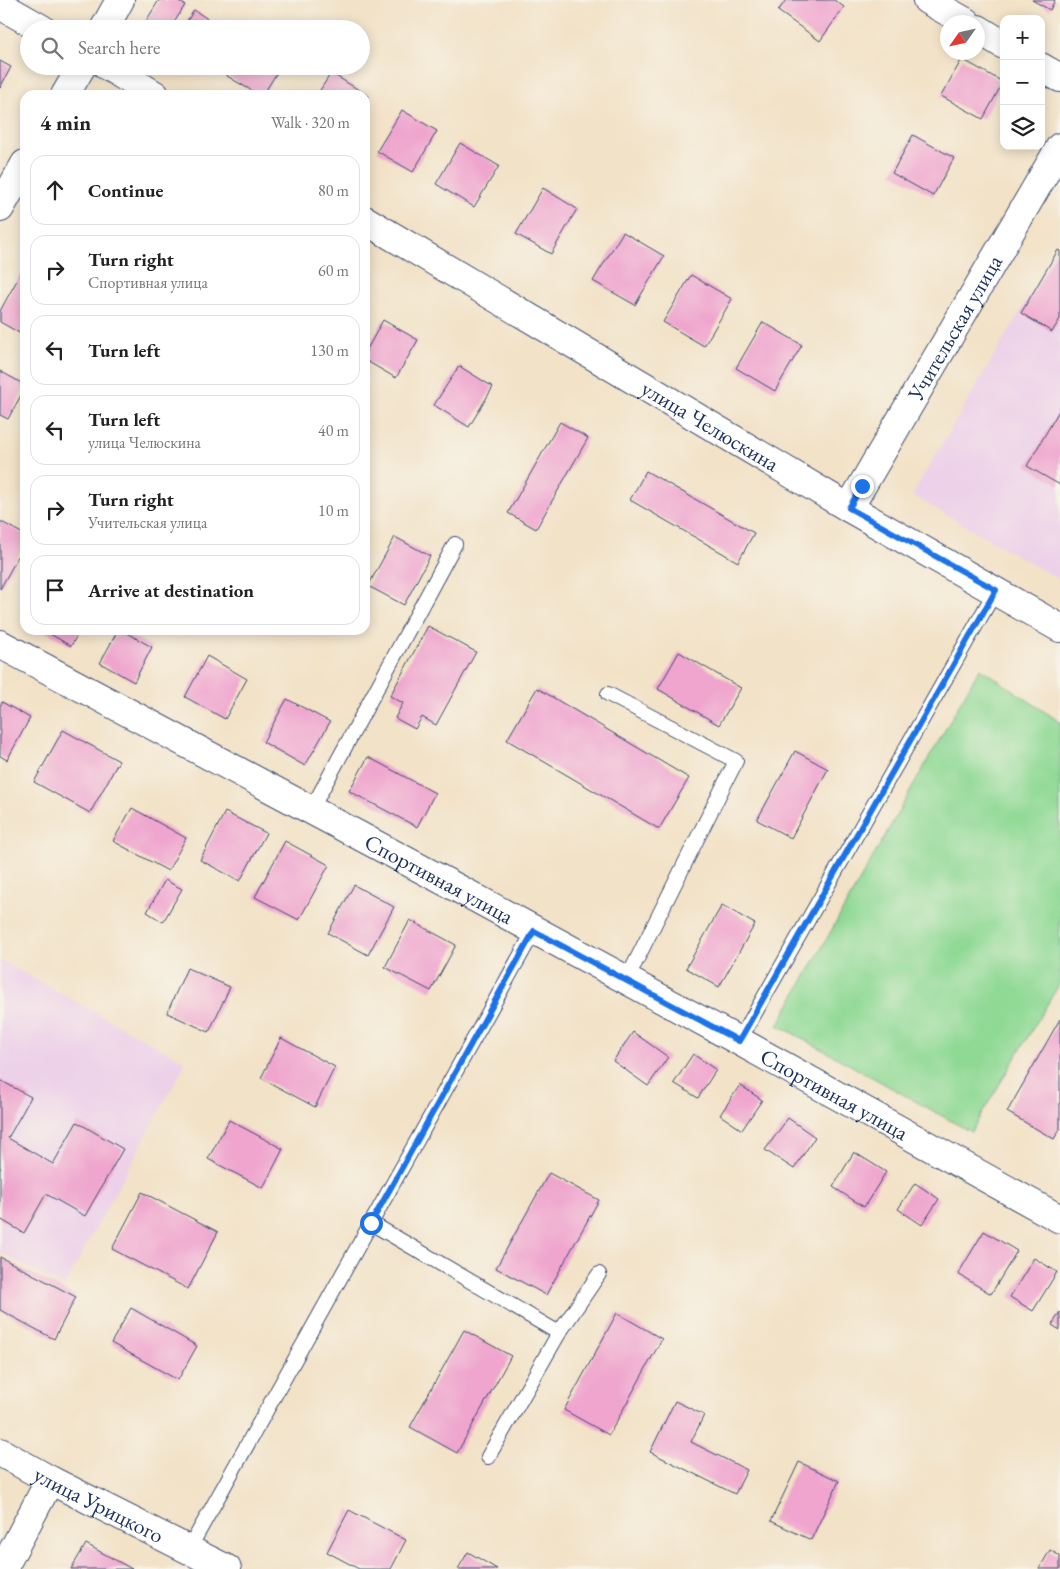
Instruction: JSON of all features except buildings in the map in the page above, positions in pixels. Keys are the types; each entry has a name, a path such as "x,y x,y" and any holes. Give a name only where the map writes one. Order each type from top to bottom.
{"street":[{"path":"109,20 120,0"},
{"path":"927,0 954,15"},
{"path":"0,6 26,20"},
{"path":"985,33 1000,43"},
{"path":"1045,69 1060,78"},
{"path":"68,90 77,75"},
{"path":"122,75 148,90"},
{"name":"Учительская улица","path":"849,508 1060,147"},
{"path":"0,208 20,173"},
{"name":"улица Челюскина","path":"370,223 849,508 1060,628"},
{"name":"Спортивная улица","path":"0,644 739,1041 1060,1219"},
{"name":"улица Урицкого","path":"0,1452 50,1480 227,1569"},
{"path":"3,1569 50,1480"}],"lane":[{"path":"311,810 455,544"},
{"path":"739,1041 996,590"},
{"path":"608,694 736,761 626,981"},
{"path":"189,1550 534,931"},
{"path":"371,1223 559,1333"},
{"path":"488,1457 559,1333 599,1274"}],"shaded area":[{"path":"1060,244 1060,580 912,495"},
{"path":"0,960 186,1062 64,1287 0,1252"}],"green space":[{"path":"980,668 1060,722 1060,983 971,1132 778,1025"}],"route":[{"path":"371,1223 534,931 739,1041 996,590 849,508 862,486"}]}
